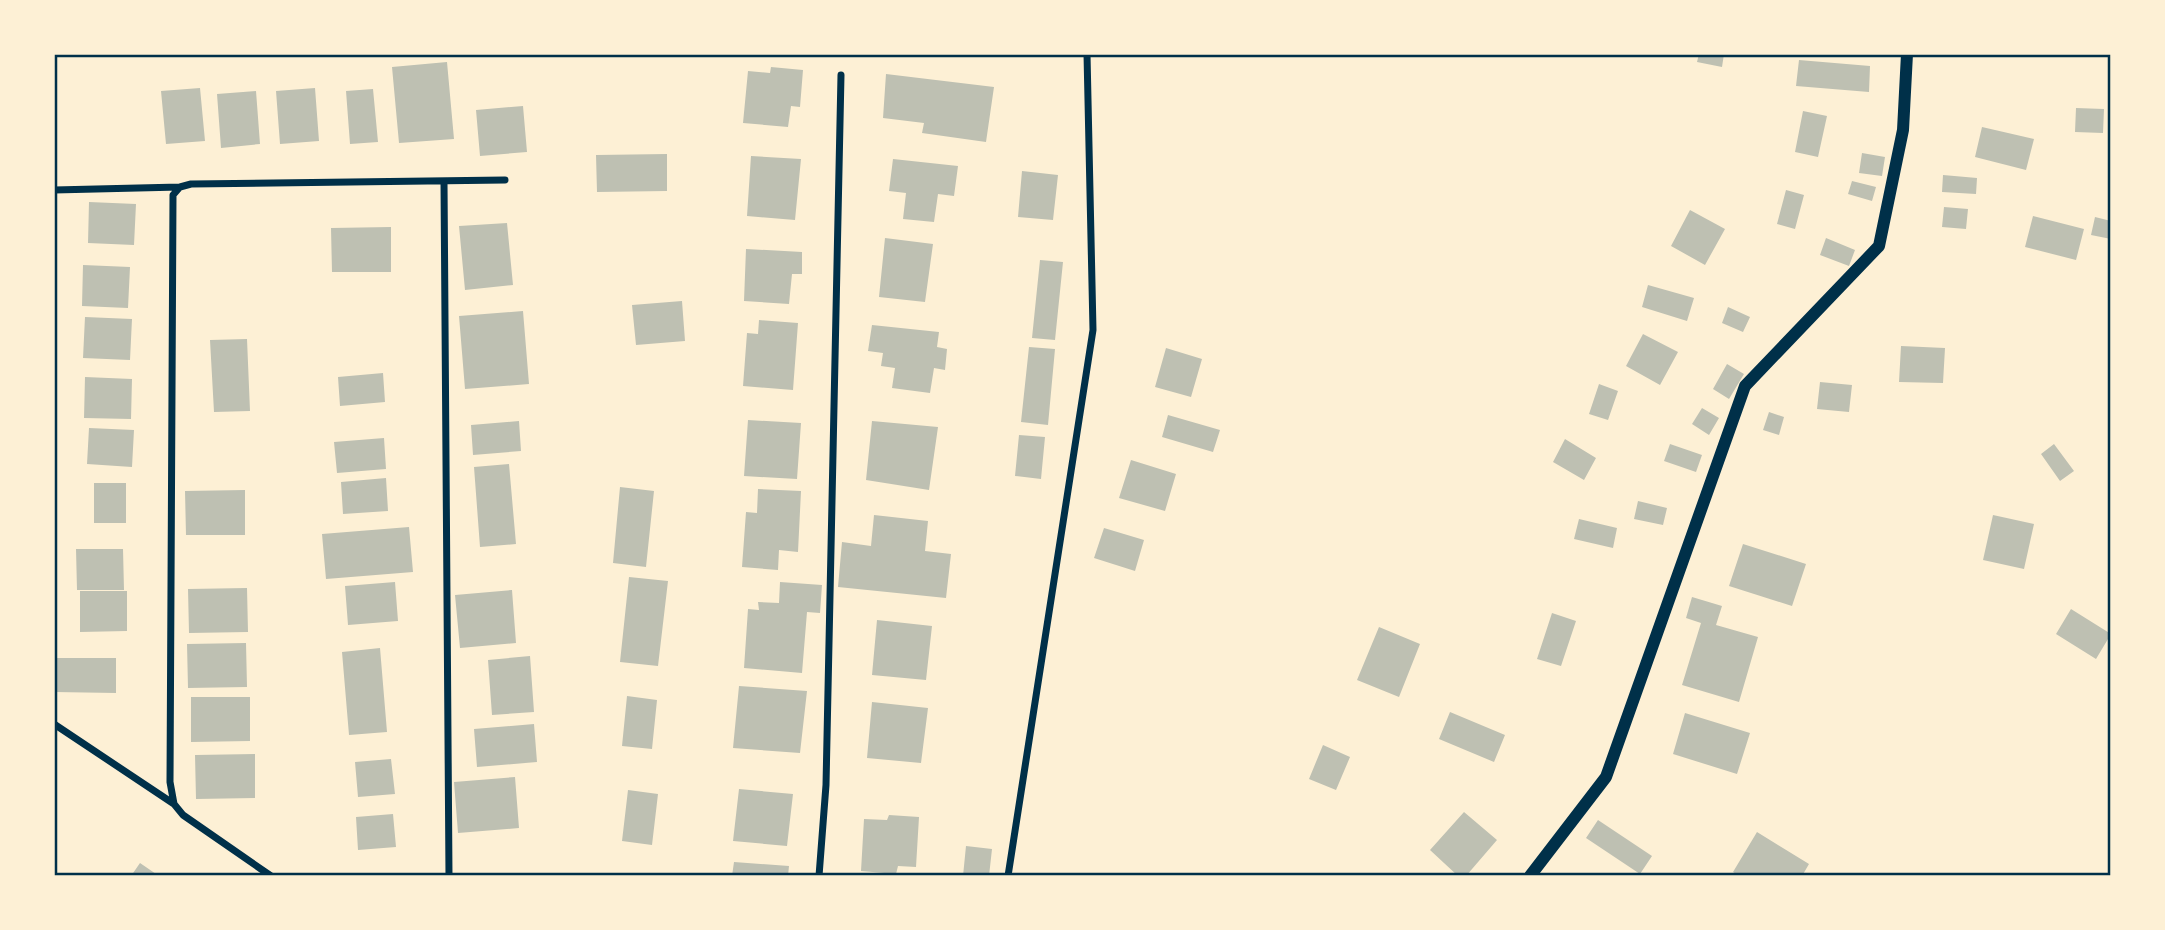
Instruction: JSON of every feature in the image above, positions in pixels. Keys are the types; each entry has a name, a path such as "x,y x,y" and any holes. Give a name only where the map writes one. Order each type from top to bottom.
{"street":[{"path":"1008,876 1093,330 1087,54"},
{"path":"1530,876 1606,777 1745,386 1879,246 1903,130 1907,54"},
{"path":"819,876 826,785 841,75"},
{"path":"54,190 180,187 191,184 505,180"},
{"path":"444,181 449,876"},
{"path":"174,804 170,782 173,195 180,187"},
{"path":"54,724 174,804 183,815 271,876"}],"building":[{"path":"1699,54 1724,54 1722,67 1697,62"},
{"path":"1799,60 1870,66 1869,92 1796,86"},
{"path":"447,62 454,139 399,143 392,67"},
{"path":"771,67 803,70 800,107 791,106 788,127 743,123 748,71 770,73"},
{"path":"886,74 994,87 986,142 922,133 924,123 883,118"},
{"path":"200,88 205,141 166,144 161,91"},
{"path":"315,88 319,141 280,144 276,91"},
{"path":"373,89 378,142 350,144 346,91"},
{"path":"256,91 260,144 221,148 217,94"},
{"path":"523,106 527,152 480,156 476,110"},
{"path":"2076,108 2104,109 2103,133 2075,132"},
{"path":"1803,111 1827,116 1818,157 1795,152"},
{"path":"1982,127 2034,139 2026,170 1975,157"},
{"path":"1862,153 1885,157 1882,176 1859,173"},
{"path":"667,154 667,191 597,192 596,155"},
{"path":"751,156 801,159 795,220 747,216"},
{"path":"893,159 958,166 954,196 938,194 934,222 903,219 906,193 889,191"},
{"path":"1022,171 1058,175 1053,220 1018,217"},
{"path":"1943,175 1977,178 1976,194 1942,192"},
{"path":"1852,181 1876,187 1872,201 1848,194"},
{"path":"1786,190 1804,195 1795,229 1777,224"},
{"path":"89,202 136,204 134,245 88,243"},
{"path":"1944,207 1968,209 1966,229 1942,227"},
{"path":"1690,210 1725,229 1705,265 1671,246"},
{"path":"2033,216 2084,229 2076,260 2025,247"},
{"path":"2095,217 2111,221 2111,239 2091,235"},
{"path":"507,223 513,285 465,290 459,226"},
{"path":"391,227 391,272 332,272 331,228"},
{"path":"885,238 933,244 925,302 879,297"},
{"path":"1826,238 1855,250 1849,266 1820,255"},
{"path":"746,249 802,252 802,274 792,274 789,304 744,301"},
{"path":"1040,260 1063,262 1055,340 1032,338"},
{"path":"83,265 130,267 128,308 82,306"},
{"path":"1648,285 1694,298 1687,321 1642,307"},
{"path":"682,301 685,341 636,345 632,305"},
{"path":"1728,307 1750,317 1743,332 1722,323"},
{"path":"523,311 529,384 465,389 459,316"},
{"path":"85,317 132,319 130,360 83,358"},
{"path":"759,320 798,323 793,390 743,386 747,333 758,334"},
{"path":"872,325 939,332 937,347 947,349 945,370 934,368 930,393 892,388 895,368 881,366 883,353 868,351"},
{"path":"1643,334 1678,352 1660,385 1626,366"},
{"path":"247,339 250,411 214,412 210,340"},
{"path":"1901,346 1945,348 1943,383 1899,382"},
{"path":"1029,347 1055,349 1048,425 1021,422"},
{"path":"1166,348 1202,359 1191,397 1155,387"},
{"path":"1727,364 1744,374 1729,399 1713,389"},
{"path":"383,373 385,402 340,406 338,377"},
{"path":"85,377 132,379 131,419 84,418"},
{"path":"1820,382 1852,385 1849,412 1817,409"},
{"path":"1599,384 1618,391 1608,420 1589,414"},
{"path":"1702,408 1719,418 1709,435 1692,424"},
{"path":"1769,412 1784,417 1779,435 1763,430"},
{"path":"1168,415 1220,430 1213,452 1162,437"},
{"path":"748,420 801,423 797,479 744,476"},
{"path":"519,421 521,451 473,455 471,425"},
{"path":"872,421 938,427 929,490 866,480"},
{"path":"89,428 134,430 132,467 87,464"},
{"path":"1019,435 1045,437 1041,479 1015,476"},
{"path":"384,438 386,469 337,473 334,442"},
{"path":"1565,439 1596,458 1584,480 1553,462"},
{"path":"1670,444 1702,455 1696,472 1664,461"},
{"path":"2054,444 2074,471 2060,481 2041,454"},
{"path":"1131,460 1176,474 1165,511 1119,498"},
{"path":"509,464 516,544 480,547 474,467"},
{"path":"386,478 388,511 343,514 341,482"},
{"path":"94,483 126,483 126,523 94,523"},
{"path":"620,487 654,491 646,567 613,563"},
{"path":"758,489 801,491 798,552 779,550 778,570 742,567 746,512 757,513"},
{"path":"245,490 245,535 186,535 185,491"},
{"path":"1638,501 1667,508 1663,525 1634,519"},
{"path":"874,515 928,521 925,551 951,554 946,598 838,587 842,542 871,546"},
{"path":"1993,515 2034,524 2024,569 1983,560"},
{"path":"1579,519 1617,528 1613,548 1574,539"},
{"path":"409,527 413,572 326,579 322,534"},
{"path":"1104,528 1144,540 1135,571 1094,558"},
{"path":"1743,544 1806,564 1792,606 1729,586"},
{"path":"76,549 123,549 124,590 77,590"},
{"path":"629,577 668,581 658,666 620,662"},
{"path":"395,582 398,621 348,625 345,586"},
{"path":"780,582 822,585 820,613 807,612 802,673 744,668 748,609 759,610 758,602 779,603"},
{"path":"247,588 248,632 189,633 188,589"},
{"path":"512,590 516,643 460,648 455,595"},
{"path":"80,591 127,591 127,631 80,632"},
{"path":"1692,597 1722,606 1716,625 1758,637 1739,702 1682,685 1701,623 1686,618"},
{"path":"2071,609 2111,634 2096,659 2056,634"},
{"path":"1552,613 1576,621 1561,666 1537,659"},
{"path":"877,620 932,626 926,680 872,675"},
{"path":"1379,627 1420,644 1399,697 1357,680"},
{"path":"246,643 247,687 188,688 187,644"},
{"path":"380,648 387,732 349,735 342,652"},
{"path":"530,656 534,712 492,715 488,660"},
{"path":"54,658 116,658 116,693 54,692"},
{"path":"739,686 807,691 800,753 733,748"},
{"path":"627,696 657,700 652,749 622,746"},
{"path":"191,697 250,697 250,741 191,742"},
{"path":"872,702 928,708 921,763 867,758"},
{"path":"1450,712 1505,735 1494,762 1439,739"},
{"path":"1685,713 1750,733 1737,774 1673,754"},
{"path":"534,724 537,762 477,767 474,729"},
{"path":"1323,745 1350,757 1336,790 1309,779"},
{"path":"255,754 255,798 196,799 195,755"},
{"path":"391,759 395,794 358,797 355,762"},
{"path":"515,777 519,828 458,833 454,782"},
{"path":"739,789 793,794 787,846 733,841"},
{"path":"628,790 658,794 652,845 622,841"},
{"path":"1464,812 1497,840 1466,876 1458,876 1430,850"},
{"path":"393,814 396,847 358,850 356,817"},
{"path":"889,815 919,817 916,867 898,866 896,874 861,871 864,819 887,820"},
{"path":"1598,820 1652,856 1640,874 1586,838"},
{"path":"1757,832 1809,864 1802,876 1739,876 1733,872"},
{"path":"966,846 992,849 989,876 963,876"},
{"path":"734,862 789,866 788,876 732,876"},
{"path":"140,863 159,876 131,876"}]}
